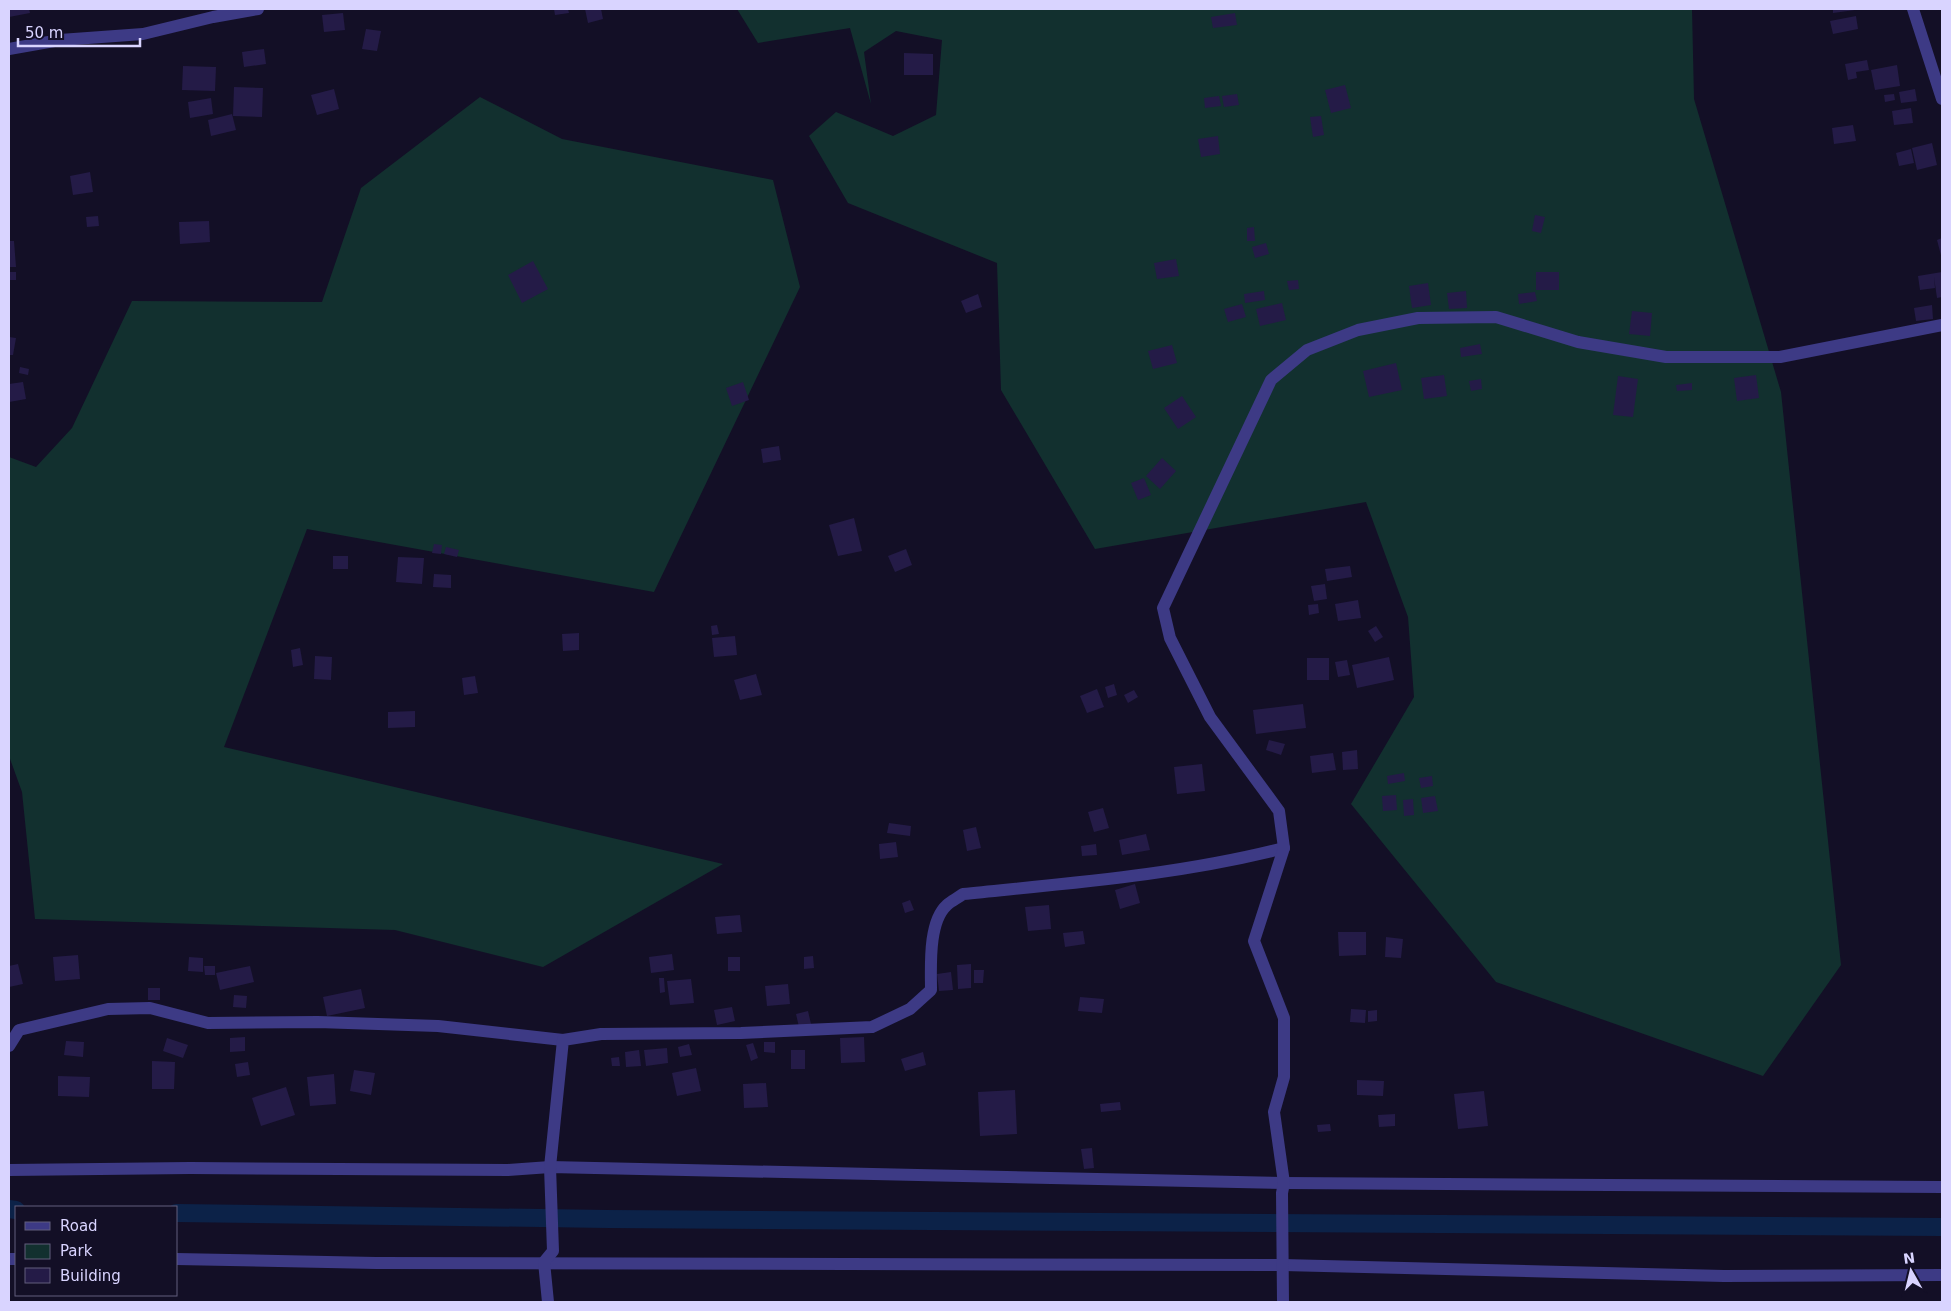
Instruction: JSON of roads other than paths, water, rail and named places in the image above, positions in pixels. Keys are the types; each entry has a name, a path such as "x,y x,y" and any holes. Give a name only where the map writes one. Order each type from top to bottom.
{"street":[{"path":"9,49 60,40 143,34 213,17 258,9"},
{"path":"1913,9 1942,99"},
{"path":"1283,1302 1283,1188 1274,1112 1284,1077 1284,1018 1254,941 1284,848 1279,811 1210,717 1170,638 1163,608 1271,380 1307,350 1358,330 1418,318 1496,317 1578,342 1666,356 1780,357 1942,325"},
{"path":"9,1046 19,1030 108,1009 150,1008 208,1023 318,1022 438,1026 563,1040 601,1034 740,1033 872,1027 910,1009 931,990 930,963 935,925 945,906 963,894 1110,879 1241,859 1284,848"},
{"path":"548,1302 544,1262 552,1251 552,1186 550,1167 563,1040"},
{"path":"9,1170 190,1168 508,1170 550,1167 1283,1188 1942,1187"},
{"path":"178,1259 376,1263 1283,1260 1724,1276 1942,1275"}],"waterway":[{"path":"9,1209 15,1210"},
{"path":"178,1213 608,1219 1942,1227"}]}
